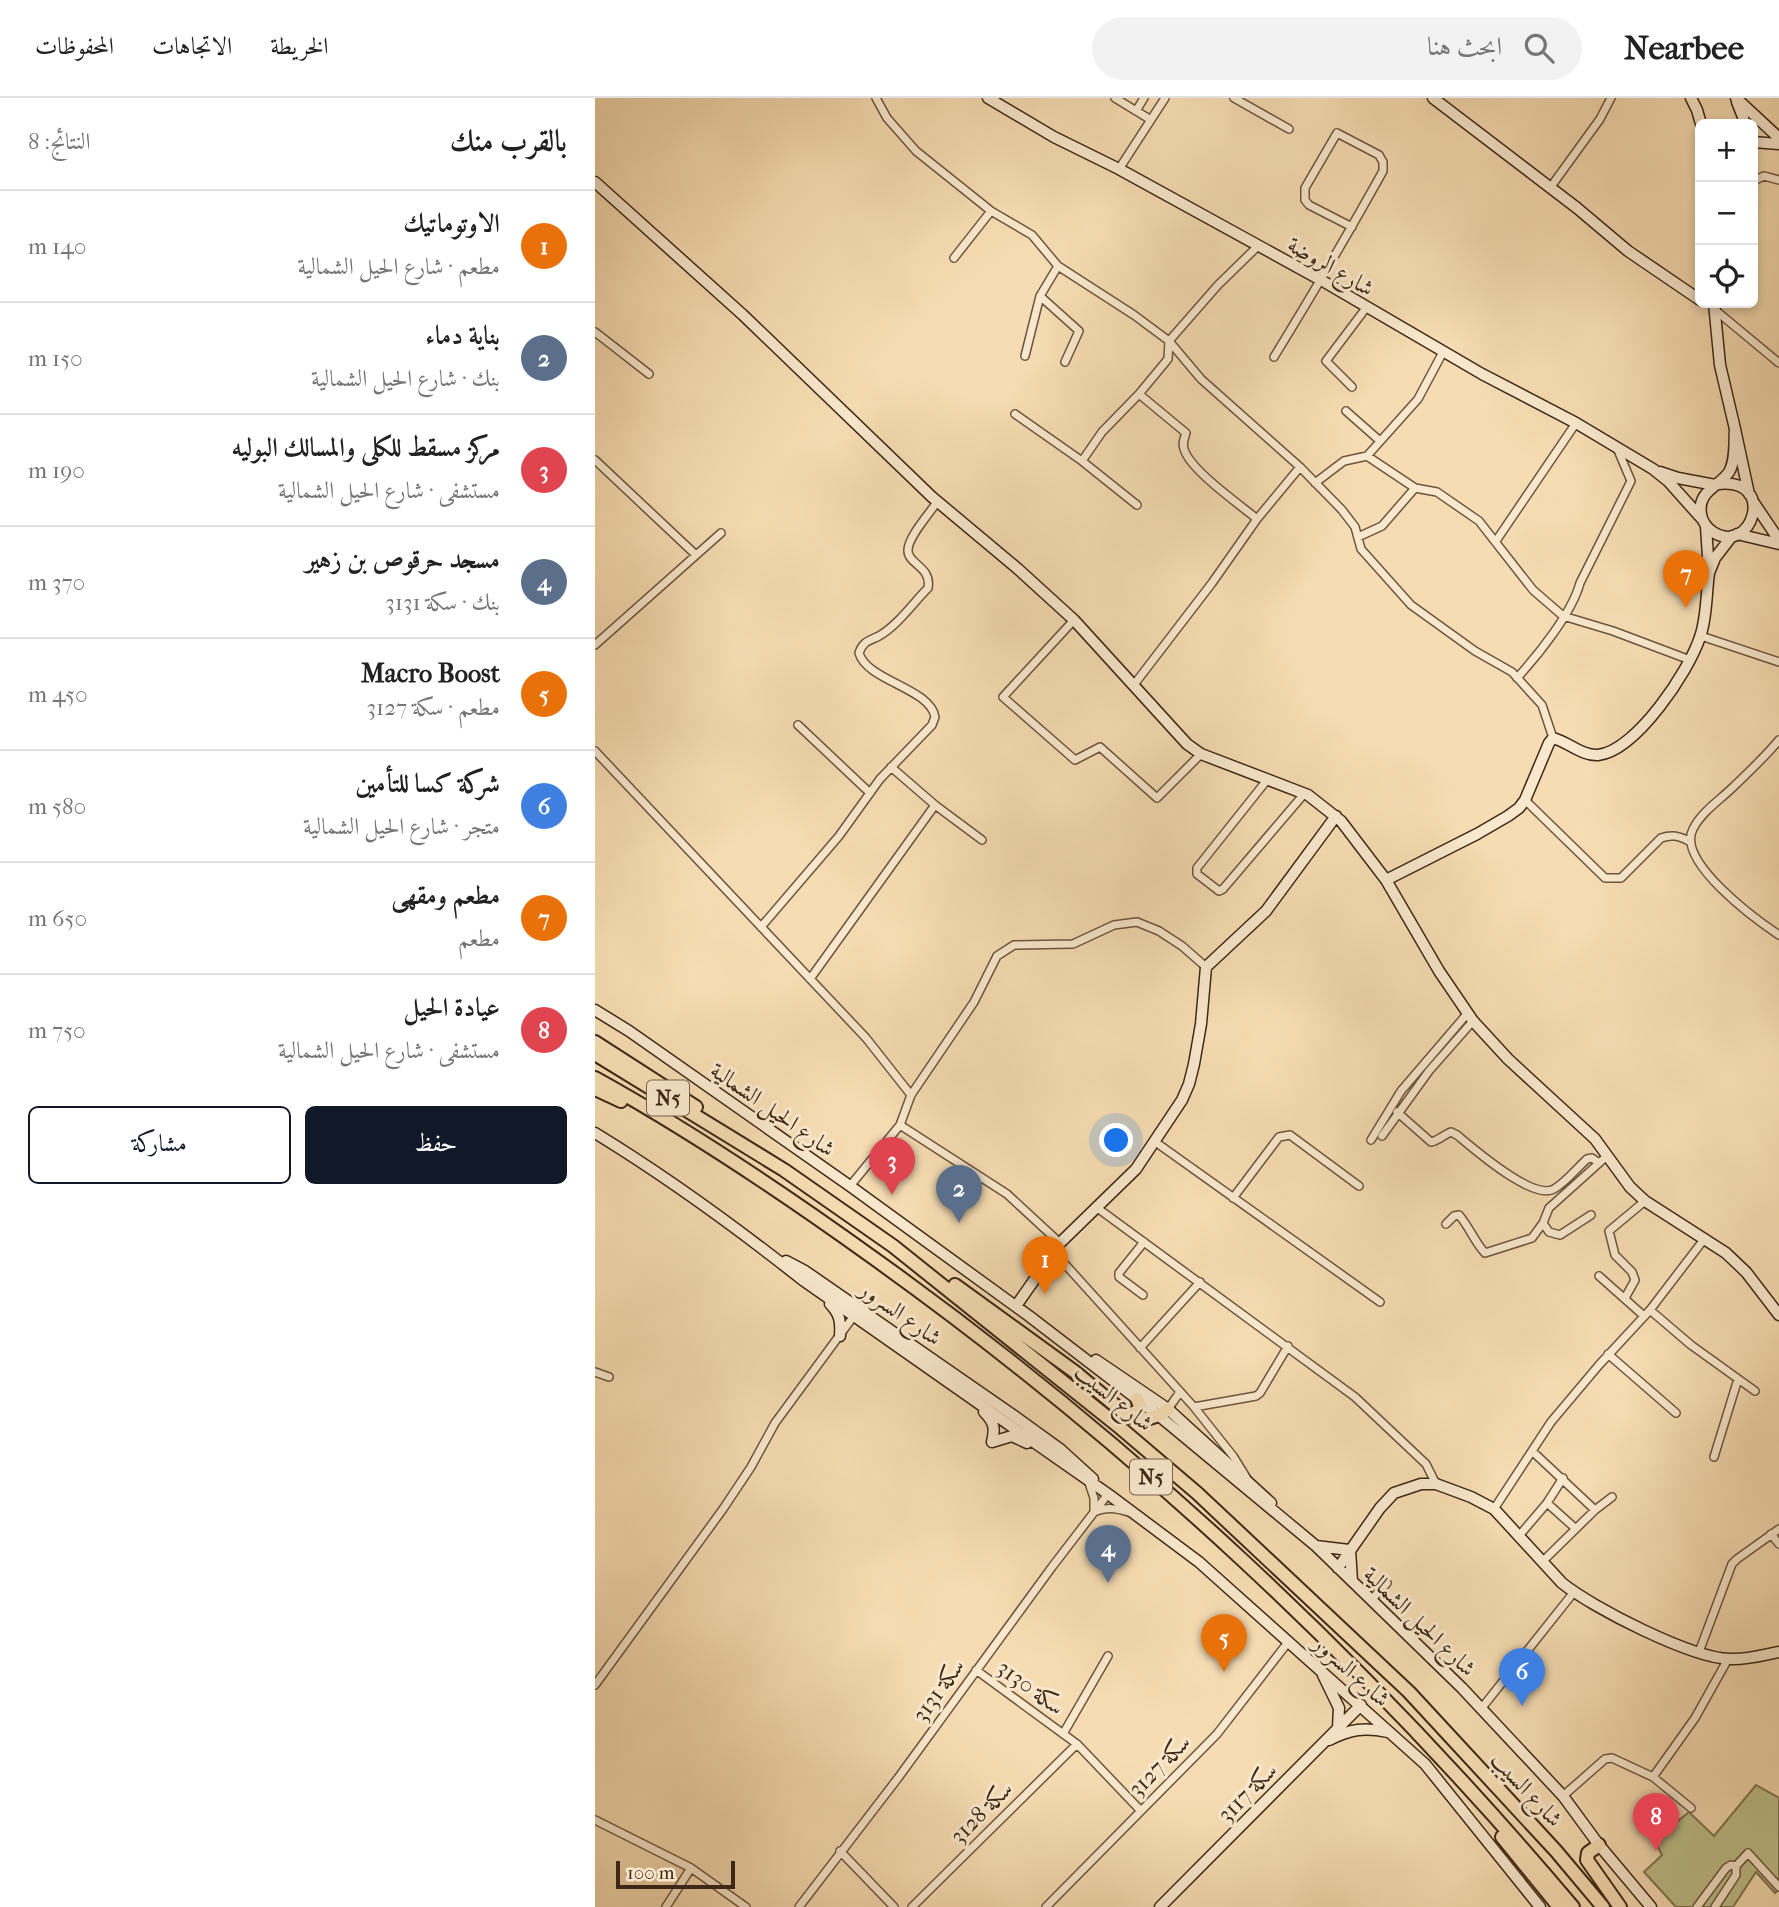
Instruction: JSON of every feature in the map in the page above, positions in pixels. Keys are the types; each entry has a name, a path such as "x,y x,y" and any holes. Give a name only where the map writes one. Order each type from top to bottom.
{"highway":[{"path":"595,1042 681,1096 784,1170"},
{"name":"شارع السيب","path":"595,1054 784,1170 893,1246 1117,1425 1197,1493 1409,1692 1556,1851 1603,1907"},
{"name":"شارع السيب","path":"595,1077 778,1190 947,1311 1109,1440 1184,1506 1394,1708 1459,1777 1573,1907"},
{"path":"595,1089 667,1121"},
{"path":"893,1246 907,1251 1075,1373 1128,1416 1146,1419 1162,1413"},
{"path":"1128,1416 1139,1410 1137,1399"},
{"path":"1459,1777 1464,1789 1559,1907"},
{"path":"1599,1845 1588,1853 1587,1860 1620,1907"}],"street":[{"path":"876,98 887,118 916,151 991,211 1032,236 1058,267 1134,315 1169,341 1201,379 1300,467 1342,510 1355,527 1361,549 1411,605 1475,651 1513,672 1542,705 1553,738 1590,754 1599,755 1610,751 1632,736 1648,720 1674,689 1701,636 1709,573 1701,504 1704,496 1730,470 1733,463 1735,429"},
{"name":"شارع الروضة","path":"988,98 1054,137 1119,169 1321,280 1443,352 1576,423 1668,481 1704,522"},
{"path":"1115,98 1150,120"},
{"path":"1136,111 1144,98"},
{"path":"1119,169 1165,98"},
{"path":"1234,98 1289,129"},
{"path":"1433,98 1628,251 1695,297"},
{"path":"1550,188 1600,119 1611,98"},
{"path":"1691,98 1700,119"},
{"path":"1735,98 1744,119"},
{"path":"1735,98 1779,141"},
{"path":"1274,357 1321,280 1352,227 1383,171 1380,155 1337,133 1305,188 1304,195 1309,205 1352,227"},
{"path":"1758,142 1779,141"},
{"path":"1758,179 1764,176 1779,180"},
{"path":"596,184 743,315 937,502 1074,620 1187,744 1201,754 1304,793 1336,816 1386,880 1414,930 1470,1017 1508,1059 1595,1139 1619,1175 1645,1201 1705,1238 1746,1272 1779,1315"},
{"path":"954,258 991,211"},
{"path":"1082,461 1102,432 1168,359 1169,341 1218,285 1258,246"},
{"path":"1025,356 1040,296 1058,267"},
{"path":"1040,296 1079,331 1065,362"},
{"path":"1352,387 1326,361 1366,308"},
{"path":"1709,573 1718,552 1735,535 1746,529 1752,521 1754,511 1720,365 1711,308"},
{"path":"1715,308 1778,361"},
{"path":"595,332 649,374"},
{"path":"1315,484 1344,461 1367,456 1418,399 1443,352"},
{"path":"1139,394 1186,433 1184,452 1195,467 1257,519"},
{"path":"1346,411 1380,441"},
{"path":"1015,414 1082,461 1137,505"},
{"path":"1496,541 1576,423"},
{"path":"1517,678 1541,651 1576,598 1580,583 1631,481 1616,447"},
{"path":"1367,456 1415,488 1437,492 1479,521 1533,590 1563,616 1690,660"},
{"path":"595,460 696,555"},
{"path":"1133,686 1198,603 1257,519 1300,467"},
{"name":"شارع الروضة","path":"1653,470 1678,478 1717,484"},
{"path":"1717,484 1730,482 1741,486 1779,542"},
{"path":"1357,537 1382,526 1415,488"},
{"path":"761,926 839,836 891,767 932,725 935,716 929,704 866,665 859,653 866,641 889,628 928,588 926,573 907,552 911,540 937,502"},
{"path":"1704,522 1722,536 1735,535 1779,542"},
{"path":"595,632 598,642 721,533"},
{"path":"1074,620 1003,697 1075,760 1100,747 1157,798 1201,754"},
{"path":"1701,636 1779,662"},
{"path":"798,724 870,793"},
{"path":"1386,880 1509,816 1519,808 1553,738"},
{"path":"1779,740 1705,814 1693,829 1689,841 1693,855 1737,903 1779,935"},
{"path":"595,751 866,1038 911,1095"},
{"path":"891,767 935,805 982,840"},
{"path":"1267,780 1197,868 1197,874 1219,891 1304,793"},
{"path":"1525,800 1605,878 1621,878 1661,838 1679,836 1689,841"},
{"path":"810,979 935,805"},
{"path":"1016,1306 1057,1247 1136,1169 1189,1084 1201,1024 1206,967 1266,911 1336,816"},
{"path":"850,1186 900,1125 911,1095 974,1002 997,956 1014,944 1073,944 1114,925 1137,922 1159,931 1182,946 1206,967"},
{"name":"شارع الحيل الشمالية","path":"595,1010 850,1186 1016,1306 1137,1399 1162,1413 1273,1513 1316,1546 1481,1709 1563,1796 1599,1845 1651,1907"},
{"path":"1382,1136 1397,1112 1470,1017"},
{"path":"1371,1140 1401,1091 1470,1017"},
{"path":"1397,1112 1431,1142 1451,1132 1496,1166 1533,1188 1546,1191 1554,1189 1587,1159 1592,1158 1599,1163"},
{"path":"900,1125 1007,1194 1057,1247 1140,1348 1194,1407 1233,1456 1248,1481"},
{"name":"شارع السرور","path":"595,1133 652,1169 804,1281 857,1312 1060,1449 1108,1494"},
{"path":"1233,1198 1283,1134 1290,1135 1359,1186"},
{"path":"1154,1141 1380,1302"},
{"path":"1446,1224 1459,1215 1473,1240 1485,1253 1532,1238 1543,1223 1549,1208 1608,1155"},
{"path":"1625,1298 1635,1280 1632,1272 1615,1255 1609,1231 1645,1201"},
{"path":"1096,1207 1288,1346 1365,1407 1426,1464 1436,1484"},
{"path":"1543,1223 1549,1232 1560,1235 1591,1215"},
{"path":"1494,1509 1575,1391 1647,1313 1705,1238"},
{"path":"1143,1295 1119,1277 1119,1273 1144,1242"},
{"name":"شارع السرور","path":"764,1249 805,1271 903,1350 1108,1494 1199,1562 1425,1764 1541,1907"},
{"path":"1599,1276 1625,1298 1755,1391"},
{"path":"804,1281 811,1291 838,1313 841,1322 839,1336"},
{"path":"1140,1348 1200,1282"},
{"path":"595,1685 723,1509 751,1467 775,1423 857,1312"},
{"name":"شارع الحيل الشمالية","path":"1029,1316 1058,1333 1223,1458 1293,1527"},
{"path":"1194,1407 1261,1393 1288,1346"},
{"path":"903,1350 909,1360 993,1421 995,1429 992,1443 1012,1436 1041,1448"},
{"path":"1608,1354 1676,1413"},
{"path":"595,1371 609,1377"},
{"path":"1714,1457 1738,1379"},
{"path":"1162,1413 1180,1392"},
{"path":"1532,1451 1595,1510"},
{"path":"1518,1537 1547,1503 1563,1478"},
{"path":"1088,1480 1094,1497 1094,1512 1114,1508 1135,1514"},
{"path":"1335,1565 1394,1493 1421,1484 1436,1484 1494,1509 1542,1562 1574,1592 1632,1624 1699,1652 1728,1659 1779,1652"},
{"name":"سكة 3131","path":"799,1907 1108,1494"},
{"path":"1542,1562 1575,1528 1612,1497"},
{"path":"1547,1503 1575,1528"},
{"path":"1699,1652 1733,1564 1779,1529"},
{"path":"1772,1534 1779,1544"},
{"path":"1316,1546 1349,1550"},
{"path":"1349,1550 1352,1581"},
{"path":"1371,1600 1387,1583"},
{"path":"1481,1709 1574,1592"},
{"name":"سكة 3127","path":"1047,1907 1217,1734 1289,1641"},
{"name":"سكة 3130","path":"1063,1734 1108,1656"},
{"path":"1653,1777 1695,1718 1728,1659"},
{"path":"1320,1668 1336,1699 1338,1728"},
{"name":"سكة 3130","path":"976,1670 1077,1744 1141,1811"},
{"name":"سكة 3117","path":"1160,1907 1361,1705"},
{"path":"1322,1743 1356,1729 1369,1728 1391,1733"},
{"name":"سكة 3128","path":"912,1907 1077,1744"},
{"path":"1563,1796 1605,1759 1612,1758 1653,1777 1691,1808"},
{"path":"595,1820 691,1868 746,1907"},
{"path":"840,1851 894,1907"},
{"path":"1715,1907 1737,1875 1736,1867 1748,1853 1779,1887"},
{"path":"1697,1907 1725,1868 1731,1865 1736,1867"},
{"path":"666,1907 691,1868"}],"green space":[{"path":"1756,1785 1779,1798 1779,1889 1775,1893 1756,1872 1733,1907 1676,1907 1644,1872 1662,1855 1654,1840 1689,1812 1714,1836"}],"place":[{"name":"مطعم ومقهى","path":"1686,608"},
{"name":"مركز مسقط للكلى والمسالك البوليه","path":"892,1195"},
{"name":"بناية دماء","path":"959,1223"},
{"name":"الاوتوماتيك","path":"1045,1294"},
{"name":"مسجد حرقوص بن زهير","path":"1108,1583"},
{"name":"Macro Boost","path":"1224,1672"},
{"name":"شركة كسا للتأمين","path":"1522,1706"},
{"name":"عيادة الحيل","path":"1656,1851"}]}
